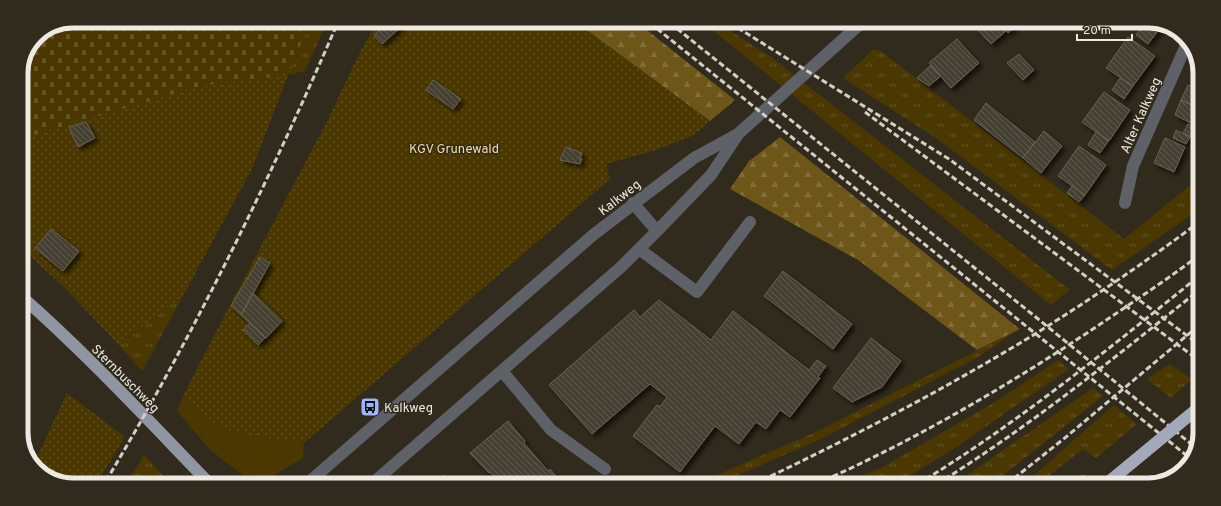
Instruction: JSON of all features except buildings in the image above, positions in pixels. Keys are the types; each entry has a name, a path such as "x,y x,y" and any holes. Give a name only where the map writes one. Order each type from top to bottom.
{"highway":[{"path":"1112,478 1193,411"}],"main road":[{"name":"Sternbuschweg","path":"28,302 127,398 204,478"}],"street":[{"name":"Kalkweg","path":"314,478 592,235 694,158 738,134 856,28"},
{"name":"Alter Kalkweg","path":"1125,203 1132,166 1185,47"},
{"name":"Kalkweg","path":"379,478 621,267 711,175 738,134"},
{"path":"633,203 657,231"},
{"path":"639,249 697,292 750,222"},
{"path":"502,371 551,430 605,469"}],"green space":[{"path":"73,28 308,28 288,75 201,86 28,137 28,70 31,56 41,41 56,31"},
{"path":"308,28 324,28 305,71 288,75"},
{"name":"KGV Grunewald","path":"374,28 584,28 710,121 692,136 656,150 606,164 610,179 304,443 251,436 221,428 183,396 328,119 362,48"},
{"path":"584,28 644,28 735,100 710,121"},
{"path":"710,28 726,28 771,57 1070,290 1051,305"},
{"path":"874,49 882,52 1124,239 1193,183 1193,213 1112,270 936,138 843,78"},
{"path":"288,75 253,167 183,296 118,344 65,288 28,254 28,137 201,86"},
{"path":"780,137 1020,329 977,350 858,260 730,189 749,161"},
{"path":"183,296 142,371 118,344"},
{"path":"1018,330 978,357 819,440 732,478 710,478 818,431"},
{"path":"1058,360 1069,369 955,448 906,478 858,478 881,468 997,401"},
{"path":"1169,364 1192,379 1171,398 1147,379"},
{"path":"1093,388 1103,396 1000,478 963,478"},
{"path":"67,393 125,437 100,478 73,478 56,475 43,467 36,458"},
{"path":"183,396 221,428 251,436 304,443 303,458 273,476 243,475 212,452 177,411"},
{"path":"1114,405 1137,424 1096,458 1083,449 1046,478 1031,478"},
{"path":"144,455 165,478 130,478"}],"railway":[{"path":"108,478 170,369 230,255 335,28"},
{"path":"656,28 1187,455"},
{"path":"676,28 1191,444"},
{"path":"738,28 949,159 1193,340"},
{"path":"865,112 1193,356"},
{"path":"767,478 825,450 894,414 996,357 1094,296 1193,227"},
{"path":"829,478 889,450 994,391 1096,327 1193,260"},
{"path":"928,478 1027,411 1193,281"},
{"path":"946,478 1038,416 1193,295"},
{"path":"1015,478 1066,437 1193,330"}],"place":[{"name":"Kalkweg","path":"370,407"}]}
